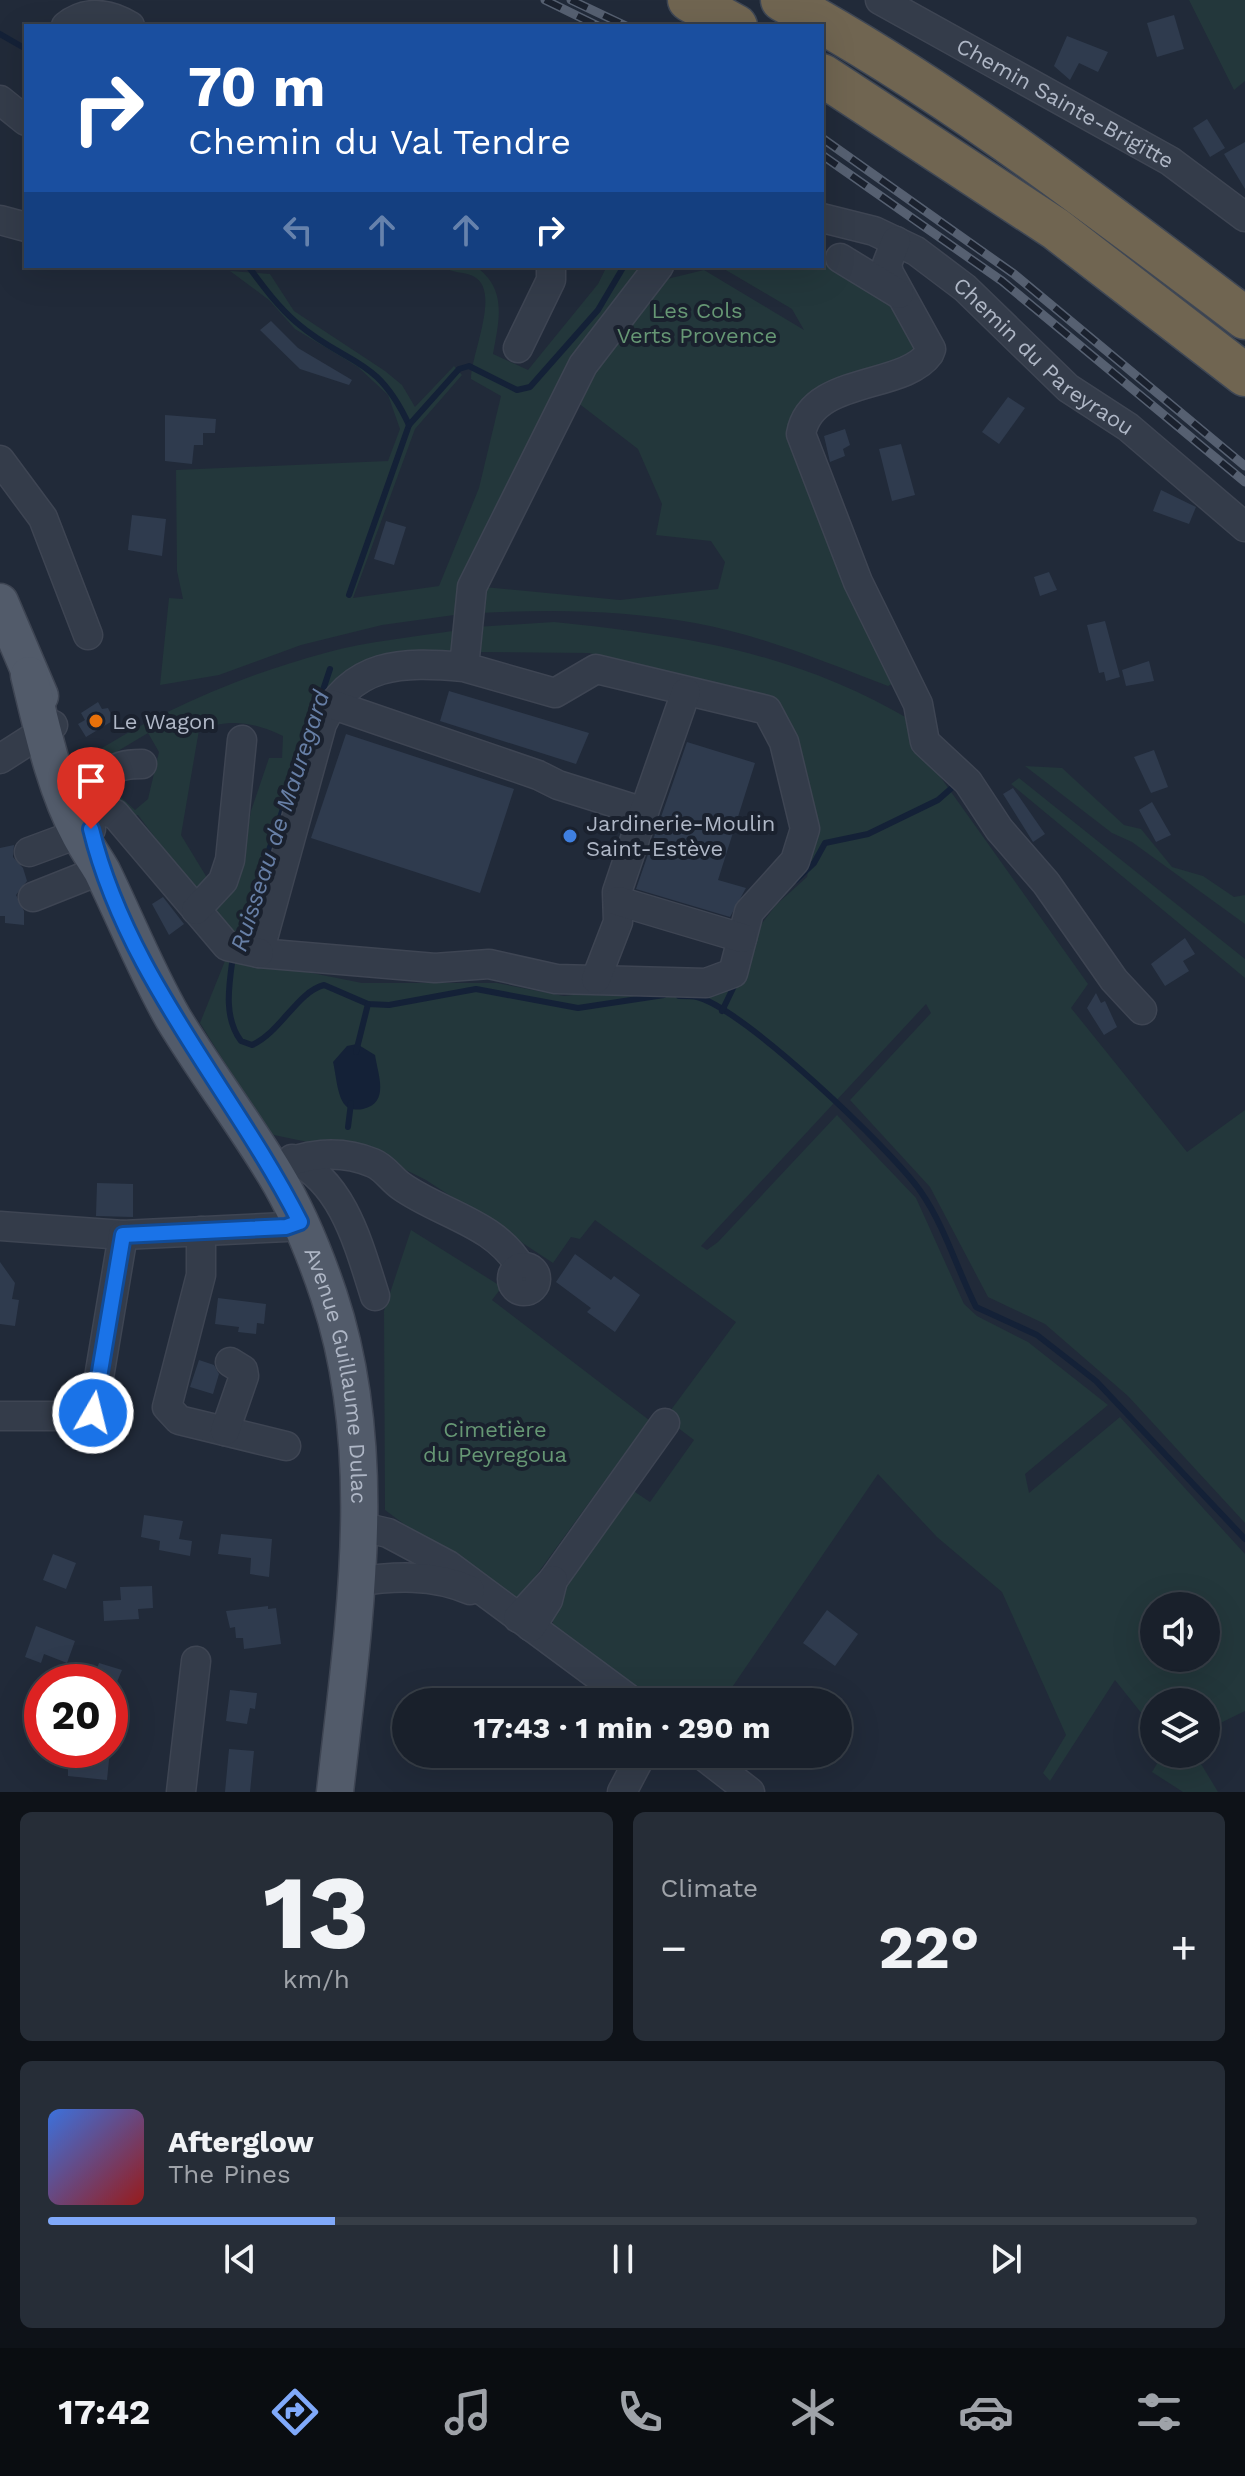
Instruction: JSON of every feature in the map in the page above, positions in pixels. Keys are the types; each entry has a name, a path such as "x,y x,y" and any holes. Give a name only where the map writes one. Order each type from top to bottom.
{"highway":[{"path":"689,0 732,24"},
{"path":"782,0 823,24"},
{"path":"824,25 881,58 962,113 1245,318"},
{"path":"824,76 1056,229 1245,375"}],"main road":[{"name":"Avenue Guillaume Dulac","path":"0,602 29,675 22,740 90,822 101,870 136,949 174,1019 282,1165 330,1299 355,1402 359,1452 358,1526 335,1792"}],"street":[{"name":"Chemin Sainte-Brigitte","path":"880,0 906,9 1170,161 1245,217"},
{"path":"71,24 91,15 107,15 126,24"},
{"path":"0,100 24,119"},
{"name":"Chemin du Pareyraou","path":"824,218 874,231 894,247 965,288 1068,388 1128,427 1245,527"},
{"path":"0,220 24,226"},
{"path":"831,258 894,247"},
{"path":"894,247 887,264 931,349 926,359 822,402 806,417 801,434 858,582 918,704 925,742 968,782 984,810 1046,883 1114,980 1142,1010"},
{"path":"831,258 900,294"},
{"path":"518,348 551,280 551,268"},
{"path":"464,667 472,587 583,365 657,268"},
{"path":"0,460 43,518 88,635"},
{"path":"29,852 90,822 126,822 196,910 244,950 435,968 489,964 556,979 706,983 733,973 749,912 795,861 805,829 784,742 767,710 596,669 555,693 464,667 419,664 369,673 347,685 331,704 244,950"},
{"path":"596,979 618,922 617,892 686,692"},
{"path":"331,704 644,812"},
{"path":"196,910 223,881 230,860 242,740"},
{"path":"90,822 109,772 128,764 142,764"},
{"path":"33,897 101,870"},
{"path":"618,901 742,938"},
{"path":"282,1165 315,1154 372,1163 402,1187 480,1228 509,1251 521,1268"},
{"path":"282,1165 311,1167 334,1193 363,1259 375,1296"},
{"path":"0,1226 123,1235 286,1227 300,1222"},
{"path":"201,1231 201,1275 167,1407 179,1420 286,1446"},
{"path":"0,1416 86,1416 93,1413 123,1235"},
{"path":"225,1431 244,1376 243,1370 230,1362"},
{"path":"524,1623 665,1423"},
{"path":"358,1526 388,1533 426,1566 490,1598 614,1688"},
{"path":"354,1582 426,1566"},
{"path":"181,1792 196,1661"},
{"path":"622,1792 635,1768"},
{"path":"719,1768 750,1792"}],"green space":[{"path":"1189,0 1245,0 1245,81 1234,90"},
{"name":"Les Cols Verts Provence","path":"835,266 895,298 924,348 800,414 896,682 888,686 768,642 695,623 642,615 588,612 480,613 484,587 620,600 718,589 725,562 711,541 656,535 662,504 638,449 573,399 659,281 704,270 804,330 792,309 722,268"},
{"path":"446,268 477,268 493,285 499,317 493,354 528,370 598,284 606,268 646,268 467,571 454,615 382,625 301,645 219,675 160,685 169,598 183,599 177,571 176,470 388,461 400,429 388,395 358,367 295,329 269,300 230,271 270,274 294,311 385,371 402,385 415,407 454,366 462,375 415,429 353,598 439,586 479,488 501,396 471,379 485,308 481,283 473,276"},
{"path":"554,622 696,641 783,663 827,679 914,722 919,747 1088,984 1071,1008 1187,1152 1245,1110 1245,1523 1128,1396 1045,1324 988,1297 930,1187 850,1100 931,1013 926,1004 701,1246 707,1250 718,1242 837,1115 916,1198 964,1304 977,1316 1028,1342 1108,1405 1025,1474 1029,1493 1120,1417 1245,1554 1245,1711 1220,1723 1220,1688 1140,1688 1140,1711 1115,1680 1050,1781 1043,1773 1066,1735 1002,1592 937,1537 878,1474 732,1688 629,1688 553,1625 552,1596 629,1488 650,1502 694,1440 665,1418 736,1322 595,1220 580,1239 571,1237 553,1263 426,1180 380,1157 269,1134 200,1023 227,956 362,983 497,983 564,996 651,986 741,986 756,931 776,905 807,877 815,831 769,698 589,653 479,652 476,627"},
{"path":"459,630 458,640 449,652 328,692 247,940 225,934 212,913 240,868 251,811 269,758 282,758 283,736 241,723 199,730 181,835 209,881 195,891 138,815 131,816 111,794 114,791 135,810 148,799 159,752 148,733 86,770 80,762 168,712 261,673 341,649"},
{"path":"1025,766 1062,768 1124,825 1141,829 1172,867 1203,876 1234,897 1245,895 1245,924 1132,842 1112,833"},
{"path":"1019,778 1245,959 1245,978 1011,784"},
{"name":"Cimetière du Peyregoua","path":"411,1230 502,1287 492,1300 649,1420 514,1606 385,1510 384,1311"},
{"path":"1154,1768 1203,1768 1218,1792 1183,1792 1152,1772"}],"water":[{"path":"357,1044 375,1055 380,1079 377,1101 358,1110 349,1108 342,1101 333,1062 347,1046"}],"building":[{"path":"1174,15 1184,49 1157,57 1147,23"},
{"path":"1067,36 1108,52 1098,72 1079,63 1070,80 1054,66"},
{"path":"1207,119 1225,148 1210,157 1193,128"},
{"path":"1245,142 1245,189 1224,154"},
{"path":"271,321 298,348 352,380 349,385 300,369 260,330"},
{"path":"1008,397 1025,408 999,444 982,432"},
{"path":"165,415 216,419 215,433 203,433 203,445 194,445 192,464 165,461"},
{"path":"845,429 850,445 843,449 845,456 830,462 824,436"},
{"path":"901,444 915,495 892,501 879,449"},
{"path":"1161,490 1196,507 1189,524 1153,511"},
{"path":"132,515 166,519 162,556 128,550"},
{"path":"386,521 406,527 394,565 374,559"},
{"path":"1049,572 1057,590 1040,596 1034,577"},
{"path":"1105,621 1120,677 1106,681 1104,672 1099,673 1087,625"},
{"path":"1149,661 1154,681 1126,686 1122,670"},
{"path":"449,691 589,733 576,764 440,721"},
{"path":"98,702 102,709 108,708 114,720 86,737 78,724 85,720 81,713"},
{"path":"346,734 514,789 480,893 311,838"},
{"path":"687,742 755,763 718,880 746,888 730,917 636,889"},
{"path":"1154,750 1168,787 1151,793 1134,757"},
{"path":"1013,788 1045,834 1033,842 1003,794"},
{"path":"1152,802 1171,835 1156,842 1139,810"},
{"path":"14,845 13,857 23,868 27,881 16,895 24,911 24,925 5,923 5,916 0,916 0,848"},
{"path":"163,897 184,924 169,935 152,904"},
{"path":"1185,938 1195,954 1183,961 1189,971 1165,986 1151,964"},
{"path":"1096,993 1101,1003 1105,1001 1117,1027 1104,1035 1087,1008"},
{"path":"97,1183 133,1184 133,1217 96,1216"},
{"path":"575,1254 611,1280 614,1276 640,1295 615,1332 587,1312 591,1308 556,1282"},
{"path":"0,1262 15,1283 12,1299 19,1300 15,1326 0,1324"},
{"path":"218,1298 266,1304 264,1324 257,1323 256,1334 238,1332 239,1327 215,1324"},
{"path":"199,1360 214,1365 219,1374 213,1394 190,1387"},
{"path":"101,1428 100,1444 68,1442 68,1438 59,1438 59,1433 87,1433"},
{"path":"144,1515 183,1521 179,1539 192,1541 190,1556 159,1550 160,1541 141,1537"},
{"path":"221,1534 272,1539 269,1577 250,1574 251,1558 218,1554"},
{"path":"53,1554 76,1563 66,1589 43,1580"},
{"path":"152,1586 153,1608 138,1609 139,1619 104,1621 103,1601 121,1600 120,1587"},
{"path":"268,1606 268,1609 276,1608 281,1644 244,1649 243,1638 236,1638 235,1627 230,1628 226,1611"},
{"path":"827,1610 858,1634 835,1666 803,1643"},
{"path":"36,1626 75,1641 67,1663 44,1654 41,1663 25,1657"},
{"path":"230,1690 257,1693 255,1709 250,1708 247,1724 226,1721"},
{"path":"229,1749 254,1751 250,1792 225,1792"},
{"path":"68,1768 108,1768 107,1780 68,1776"}],"waterway":[{"name":"Ruisseau de Mauregard","path":"0,34 24,48"},
{"name":"Ruisseau de Mauregard","path":"250,268 297,323 385,385 409,425 349,595"},
{"path":"409,425 459,369 469,366 517,390 530,387 598,310 623,268"},
{"name":"Ruisseau de Mauregard","path":"320,699 330,669"},
{"name":"Ruisseau de Mauregard","path":"238,942 292,782"},
{"path":"796,880 814,863 825,843 868,834 938,800 955,785"},
{"name":"Ruisseau de Mauregard","path":"233,956 229,1000 232,1022 241,1041 252,1045 272,1031 305,996 324,985 368,1004 389,1005 476,989 578,1008 664,995"},
{"path":"722,1011 736,982"},
{"name":"Ruisseau de Mauregard","path":"679,996 697,997 747,1026 850,1115 921,1192 944,1234 976,1307 1037,1335 1096,1381 1245,1539"},
{"path":"356,1052 368,1004"},
{"path":"348,1127 351,1103"}],"railway":[{"path":"545,0 594,24"},
{"path":"571,0 622,24"},
{"path":"824,139 1014,274 1245,466"},
{"path":"824,156 1002,281 1245,482"}],"place":[{"name":"Le Wagon","path":"96,721"},
{"name":"Jardinerie-Moulin Saint-Estève","path":"570,836"}],"route":[{"path":"91,829 101,870 136,949 174,1019 276,1174 300,1222 286,1227 123,1235 93,1413"}]}
